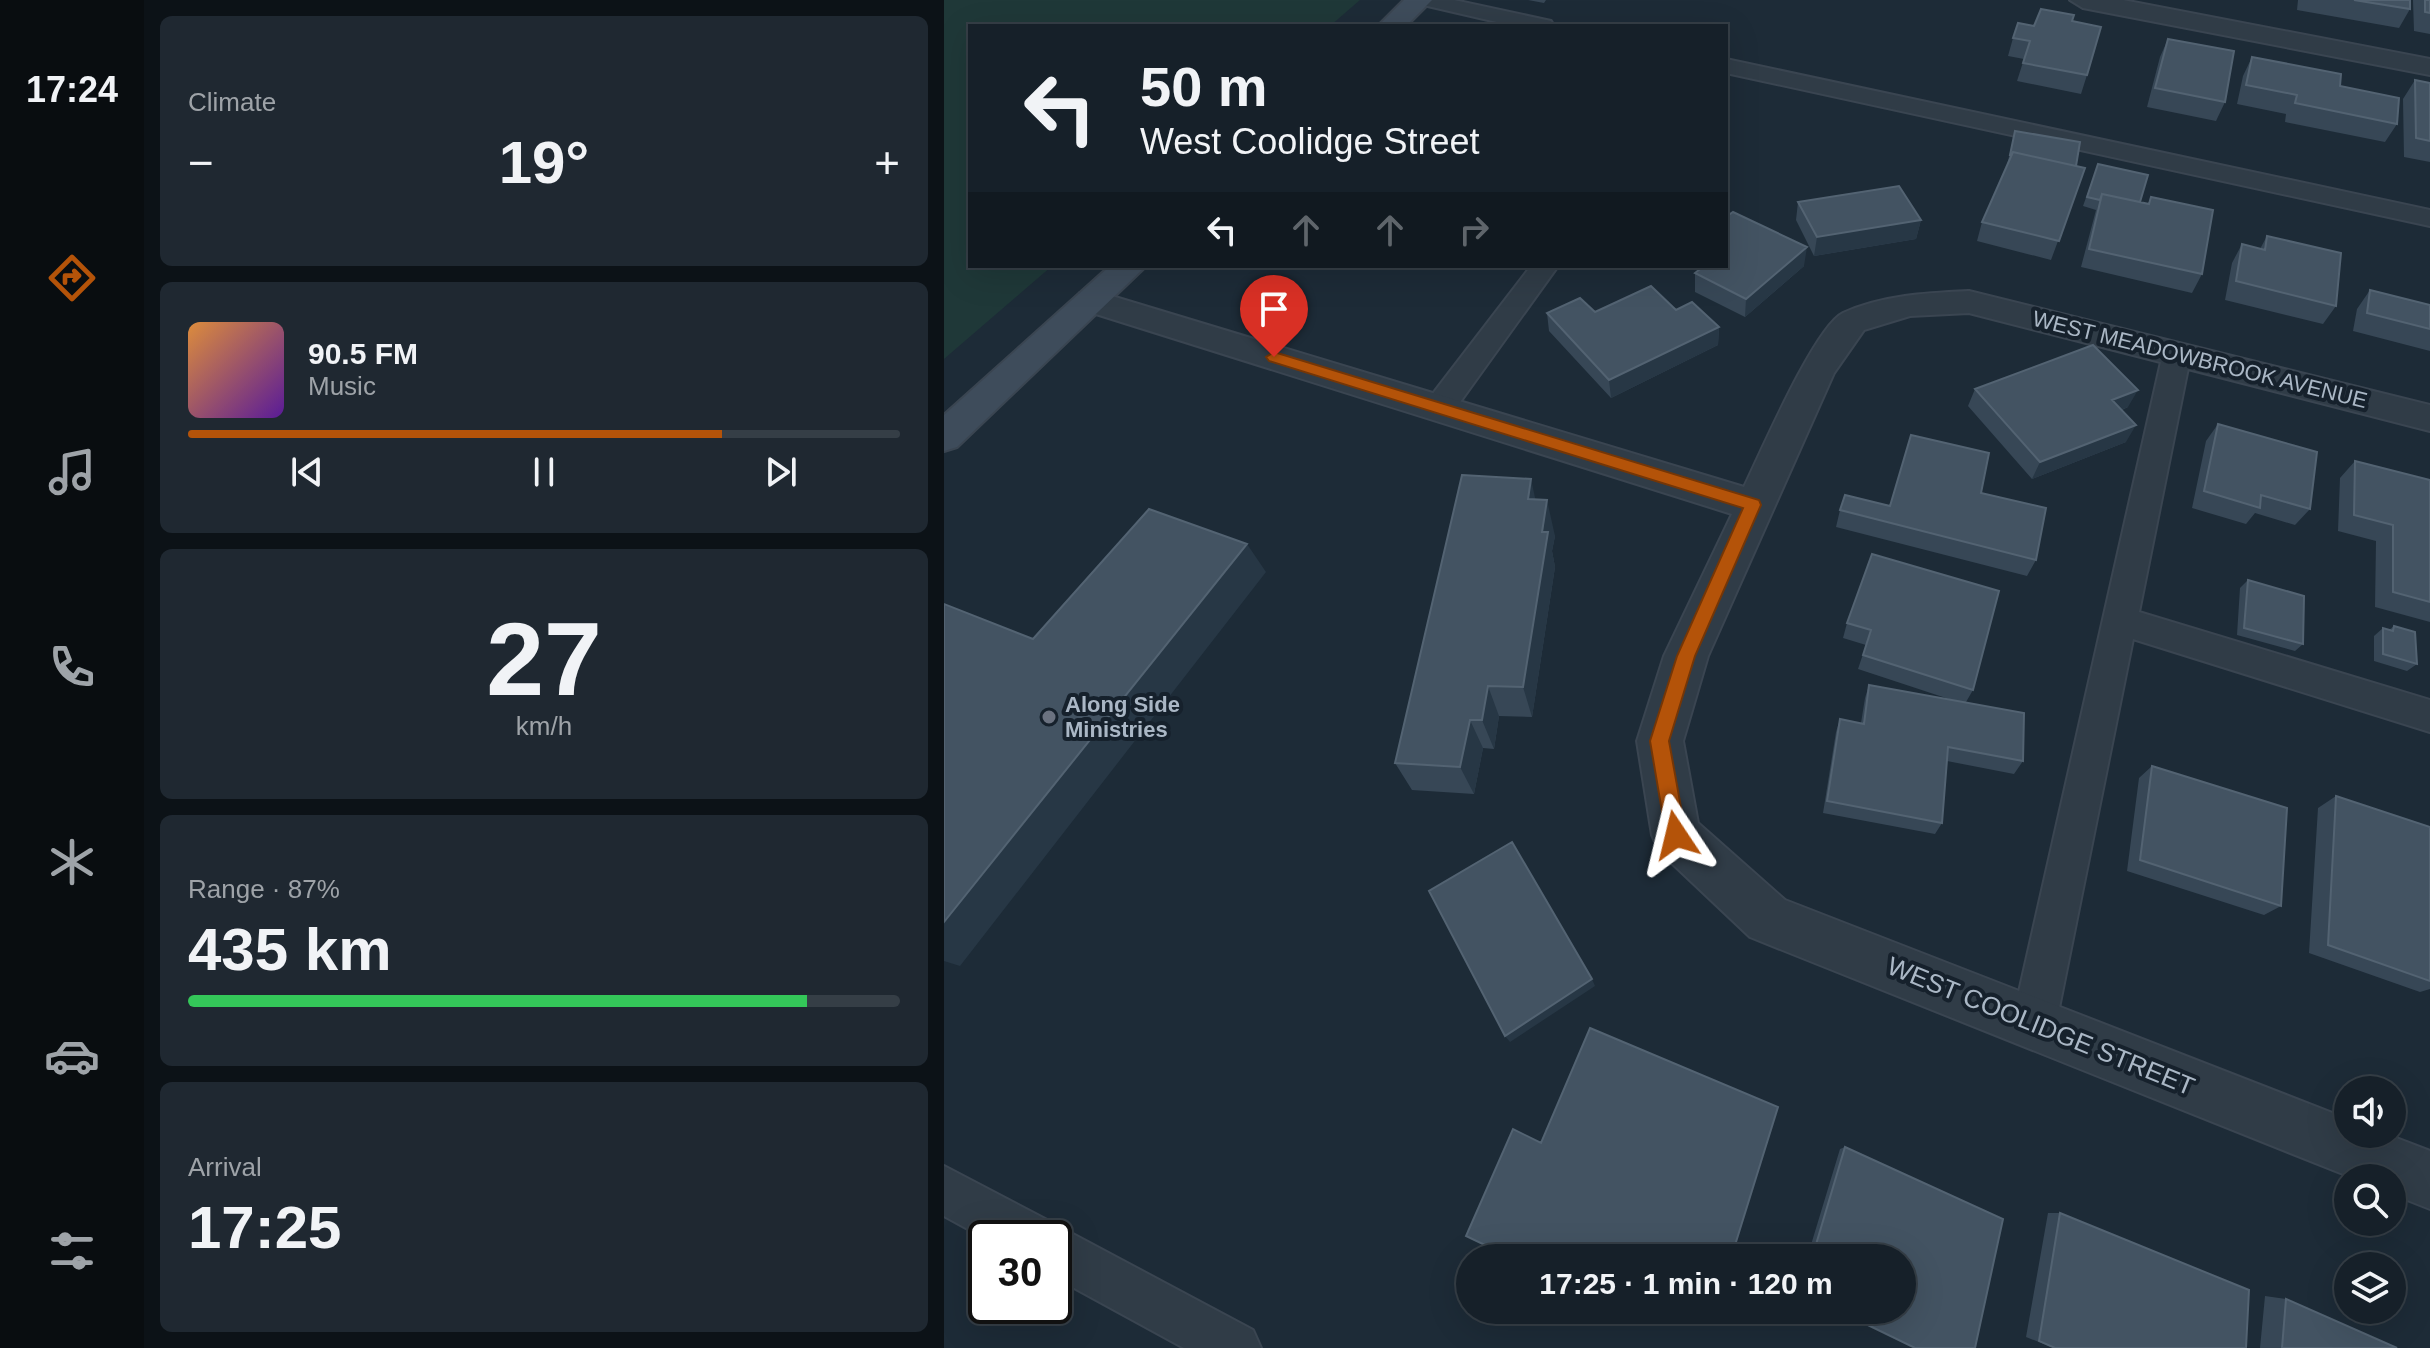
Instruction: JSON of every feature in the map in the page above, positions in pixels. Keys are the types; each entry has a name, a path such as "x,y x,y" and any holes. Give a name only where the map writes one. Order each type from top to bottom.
{"main road":[{"path":"1393,24 1419,0"},
{"path":"944,437 1128,268"}],"street":[{"path":"2083,0 2430,67"},
{"path":"1092,301 1753,505"},
{"name":"WEST MEADOWBROOK AVENUE","path":"1676,835 1660,741 1686,656 1818,369 1852,322 1909,305 1969,302 2430,418"},
{"name":"WEST COOLIDGE STREET","path":"1676,835 1768,919 2430,1180"}],"lane":[{"path":"1426,0 1534,24"},
{"path":"1728,66 2430,218"},
{"path":"1439,408 1544,268"},
{"path":"2034,1023 2177,353"},
{"path":"2121,621 2430,716"},
{"path":"944,1190 999,1220"},
{"path":"1072,1260 1235,1348"}],"green space":[{"path":"944,0 1360,0 1332,24 968,24 968,268 1050,268 944,359"}],"building":[{"path":"2354,0 2410,0 2410,9"},
{"path":"2425,0 2430,0 2430,13 2425,12"},
{"path":"2041,9 2074,15 2072,21 2101,27 2087,75 2023,63 2030,41 2013,38 2018,23 2034,26"},
{"path":"2168,39 2234,51 2225,102 2155,88"},
{"path":"2252,57 2341,74 2340,86 2399,98 2397,124 2295,103 2297,95 2246,85"},
{"path":"2415,80 2430,83 2430,141 2416,138"},
{"path":"2015,131 2080,142 2076,166 2013,152 2010,155"},
{"path":"2013,152 2085,168 2059,241 1982,222"},
{"path":"2098,164 2148,175 2140,202 2102,194 2100,200 2087,197"},
{"path":"1899,186 1921,220 1817,237 1798,202"},
{"path":"2102,194 2149,204 2151,197 2213,210 2202,274 2089,249"},
{"path":"1733,212 1807,247 1746,299 1695,273 1701,268 1728,268 1728,216"},
{"path":"2267,236 2341,253 2336,306 2236,281 2242,244 2265,250"},
{"path":"1651,286 1676,310 1692,302 1719,327 1609,380 1547,313 1580,298 1595,312"},
{"path":"2370,290 2430,305 2430,329 2367,313"},
{"path":"2093,345 2138,390 2112,400 2136,425 2040,462 1975,389"},
{"path":"2218,424 2317,452 2310,509 2261,495 2260,508 2204,491"},
{"path":"1911,435 1989,453 1981,493 2046,508 2036,560 1840,510 1845,495 1890,506"},
{"path":"2355,461 2430,480 2430,602 2393,592 2393,525 2354,515"},
{"path":"1462,475 1531,479 1528,499 1547,500 1542,532 1548,532 1523,687 1488,686 1482,720 1470,720 1460,767 1395,763"},
{"name":"Along Side Ministries","path":"1149,509 1247,544 944,922 944,604 1033,639"},
{"path":"1872,554 1999,591 1973,690 1863,655 1871,630 1847,623"},
{"path":"2248,580 2304,596 2303,644 2244,628"},
{"path":"2394,626 2415,632 2417,664 2383,654 2383,628 2393,631"},
{"path":"1869,685 2024,713 2023,761 1948,747 1942,823 1827,801 1840,719 1864,724"},
{"path":"2152,766 2287,808 2281,906 2140,860"},
{"path":"2336,796 2430,827 2430,981 2328,945"},
{"path":"1512,842 1592,979 1505,1036 1429,891"},
{"path":"1590,1028 1778,1107 1735,1244 1483,1244 1466,1236 1513,1129 1541,1143"},
{"path":"1845,1147 2003,1219 1975,1348 1915,1348 1866,1324 1916,1324 1916,1244 1816,1244"},
{"path":"2060,1213 2249,1290 2246,1348 2055,1348 2039,1341"},
{"path":"2286,1299 2334,1320 2334,1324 2343,1324 2397,1348 2282,1348"}],"place":[{"name":"Along Side Ministries","path":"1049,717"}],"route":[{"path":"1274,357 1753,505 1686,656 1660,741 1676,835"}]}
